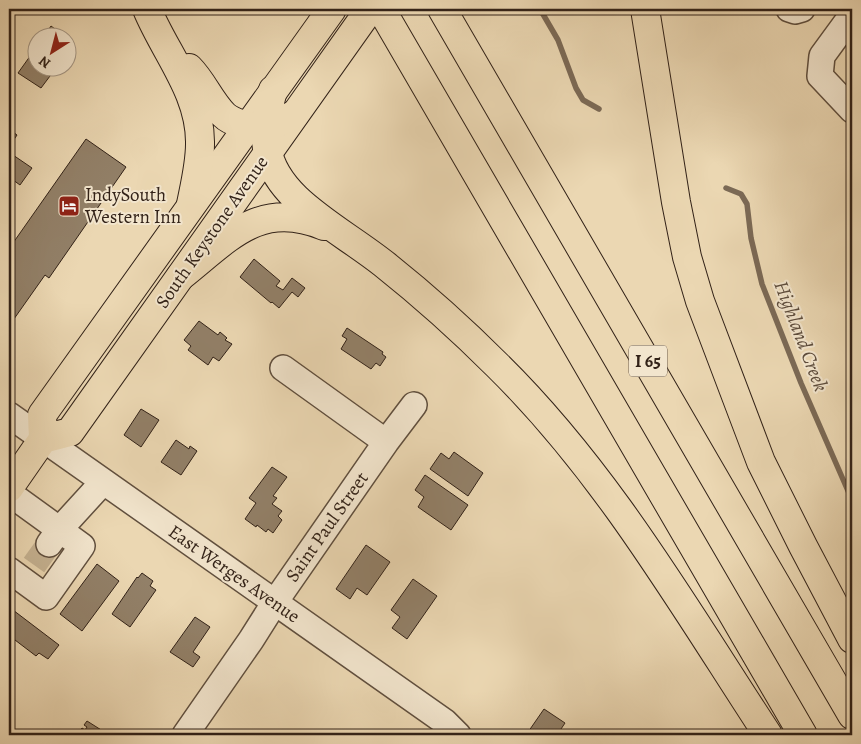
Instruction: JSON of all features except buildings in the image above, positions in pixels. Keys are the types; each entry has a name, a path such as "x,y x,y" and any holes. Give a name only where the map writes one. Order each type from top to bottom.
{"main road":[{"path":"147,9 185,81 195,108 199,127 199,161 191,204"},
{"name":"South Keystone Avenue","path":"332,9 273,90 260,135 181,276 70,432 43,439 42,415 191,204 260,135 295,114 370,9"},
{"path":"381,9 803,735"},
{"name":"I 65","path":"442,9 852,715"},
{"path":"645,9 678,211 687,257 700,301 761,462 852,640"},
{"path":"168,48 193,72 224,116 260,135 275,174 297,199 382,263 443,313 497,364 567,440 632,526 768,735"},
{"path":"181,276 225,241 257,220 283,216 296,217 342,234"},
{"path":"9,488 43,439"}],"street":[{"path":"789,9 795,11 802,9"},
{"path":"852,15 822,56 820,76 852,110"},
{"path":"283,368 386,442"},
{"name":"Saint Paul Street","path":"185,735 386,442 414,405"},
{"name":"East Werges Avenue","path":"9,415 445,722 458,735"},
{"path":"48,532 104,482"},
{"path":"9,492 48,532 82,546 46,597 19,568"}],"waterway":[{"name":"Highland Creek","path":"540,9 558,40 576,88 583,100 599,109"},
{"name":"Highland Creek","path":"726,188 741,194 747,204 751,238 762,284 801,383 852,500"}],"tunnel":[{"path":"34,565 49,544"}],"place":[{"name":"IndySouth Western Inn","path":"69,206"}]}
